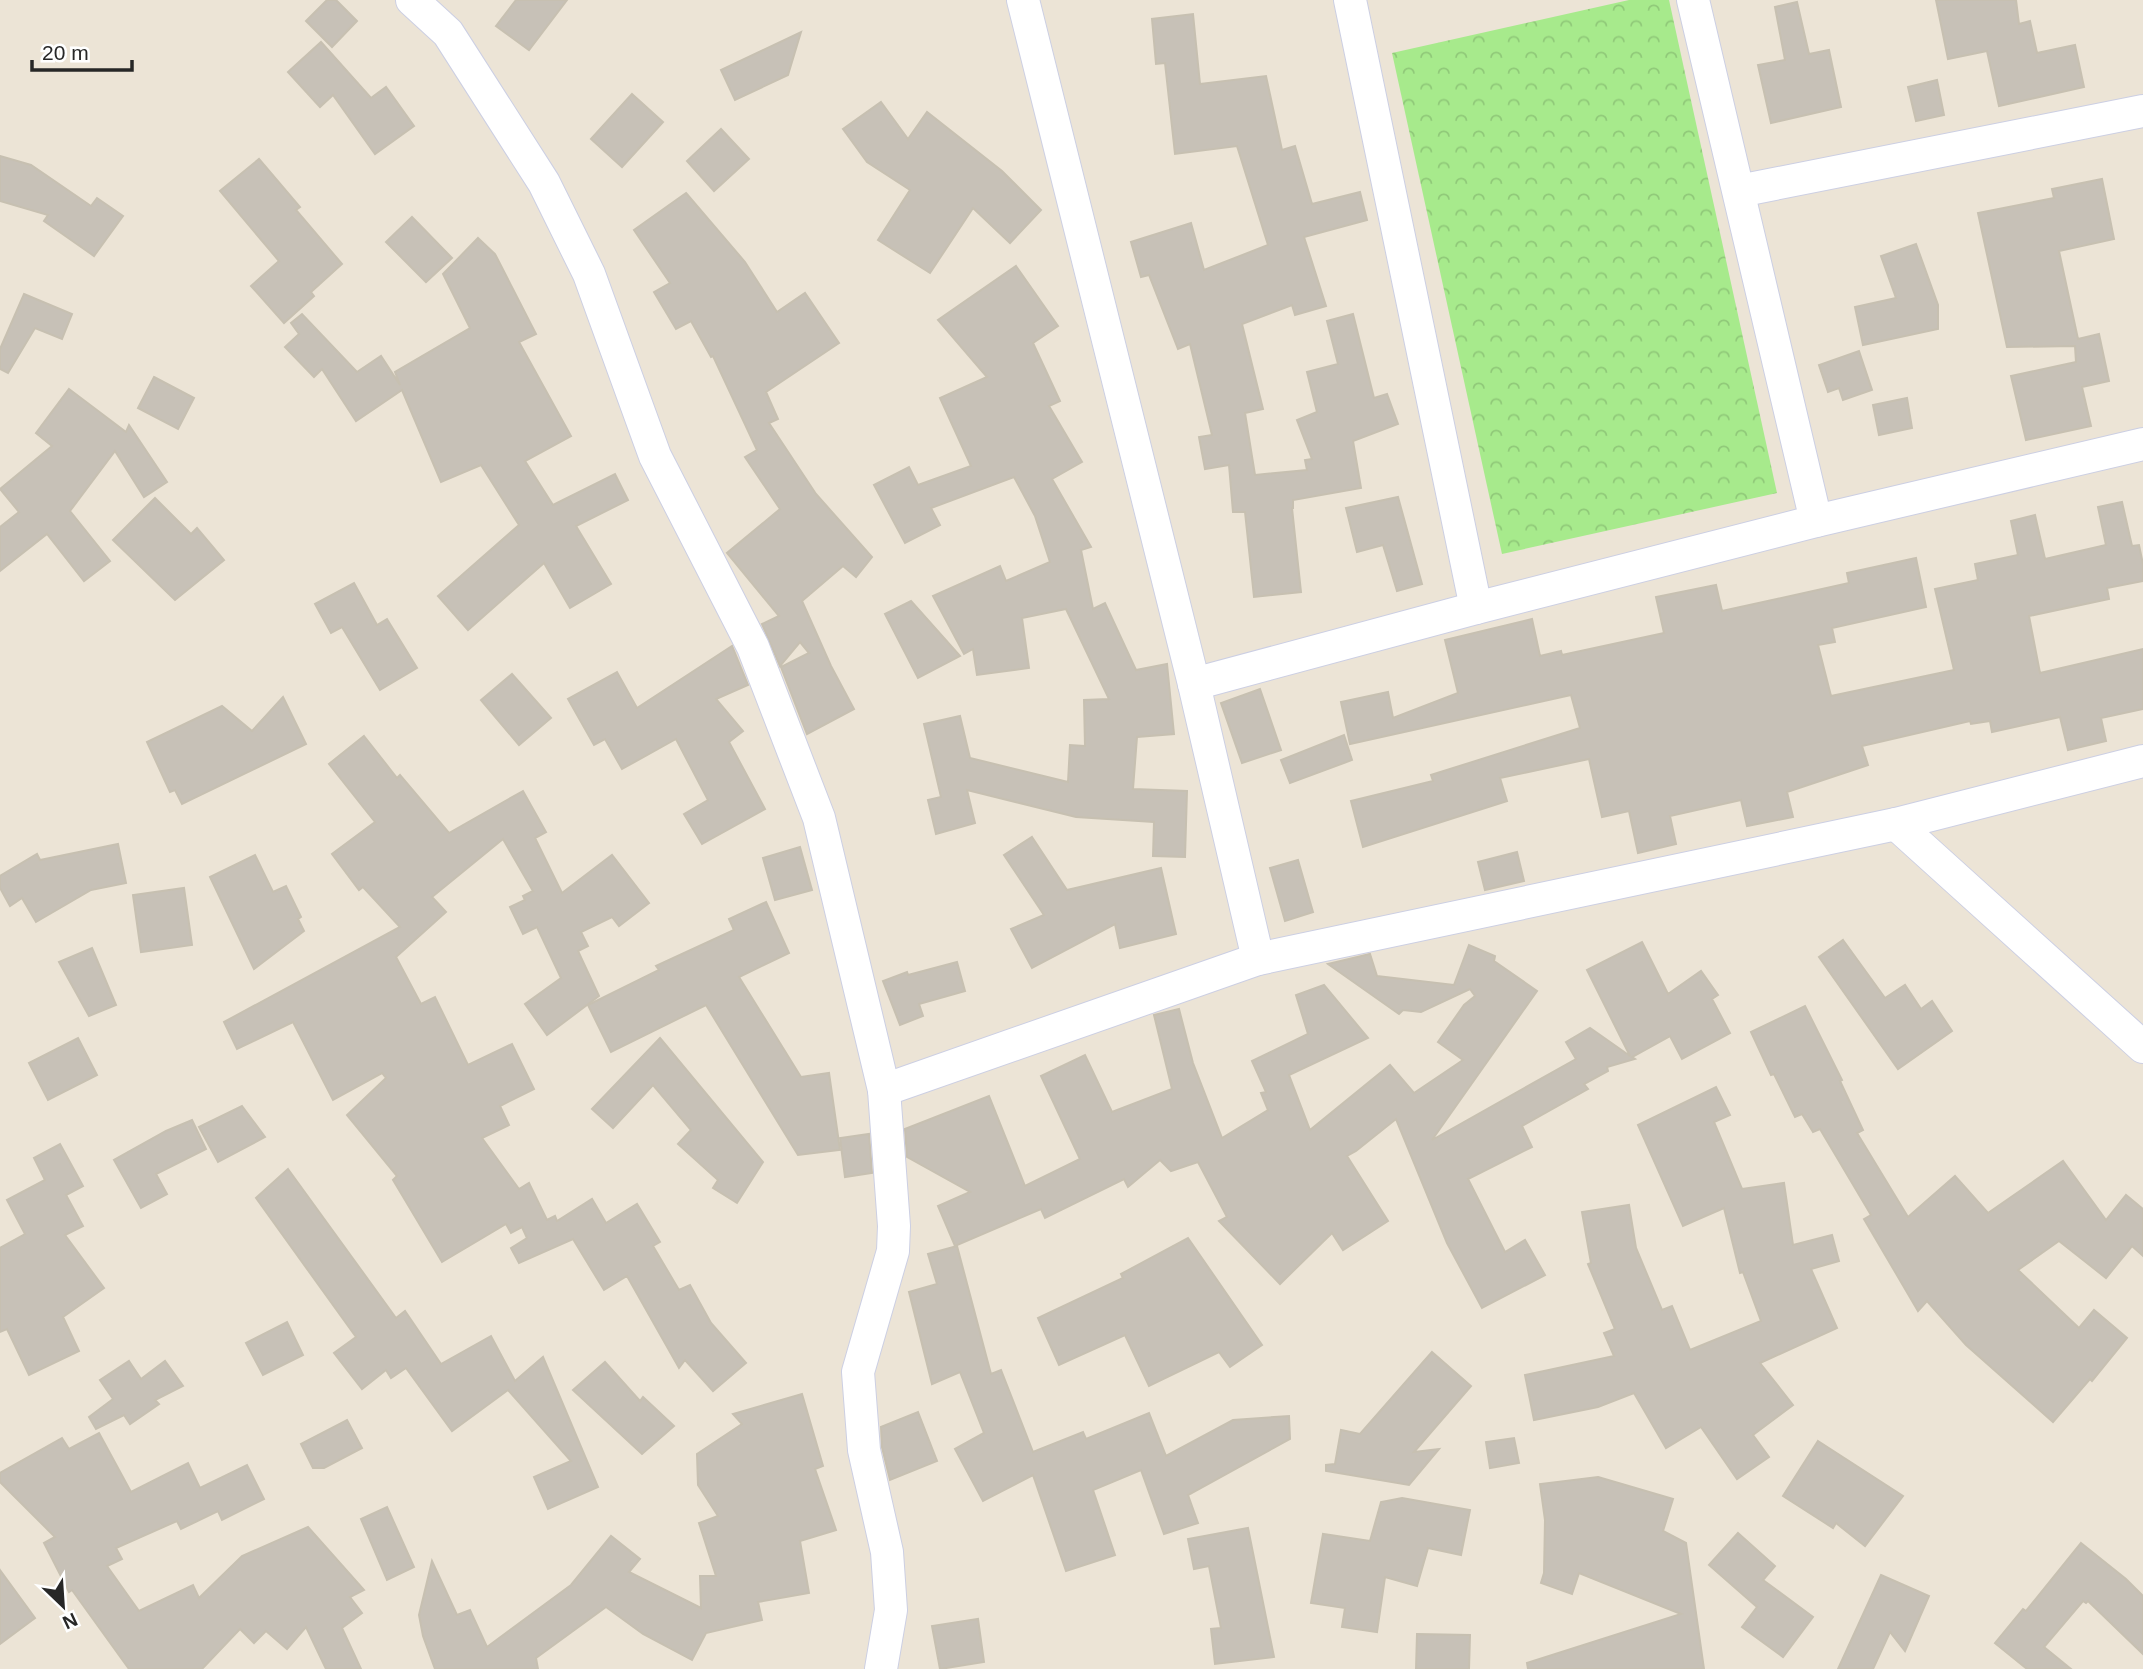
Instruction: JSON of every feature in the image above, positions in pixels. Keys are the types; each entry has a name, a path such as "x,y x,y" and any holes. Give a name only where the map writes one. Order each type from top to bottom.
{"street":[{"path":"412,0 448,33 544,183 589,274 654,456 753,648 819,818 884,1090 894,1226 892,1251 858,1372 864,1451 887,1552 890,1587 891,1610 881,1669"},
{"path":"1023,0 1194,684 1258,959"},
{"path":"1350,0 1476,608"},
{"path":"1693,0 1815,521"},
{"path":"1739,191 2143,111"},
{"path":"1194,684 1815,521 2143,444"},
{"path":"884,1090 1258,959 1896,824 2143,761"},
{"path":"1896,824 2143,1047"}],"green space":[{"path":"1629,0 1669,0 1777,493 1502,554 1392,53"}],"building":[{"path":"327,0 336,0 357,21 332,47 306,21"},
{"path":"516,0 567,0 529,50 496,26"},
{"path":"1936,0 2016,0 2019,24 2030,21 2037,53 2075,45 2084,87 1999,106 1987,51 1948,59"},
{"path":"1797,2 1809,54 1829,50 1841,107 1771,123 1758,65 1785,60 1775,7"},
{"path":"1193,14 1200,84 1266,76 1282,150 1295,146 1312,204 1360,192 1367,220 1304,237 1326,306 1295,315 1292,305 1242,324 1263,409 1245,413 1255,475 1307,470 1305,460 1312,459 1297,420 1317,412 1307,372 1338,364 1327,321 1353,314 1374,398 1387,394 1398,424 1353,441 1361,488 1293,500 1301,592 1254,597 1245,512 1233,512 1229,465 1205,469 1199,437 1212,435 1190,344 1178,349 1149,275 1141,277 1131,242 1191,223 1204,270 1268,245 1237,146 1175,154 1165,63 1156,64 1152,19"},
{"path":"801,32 788,75 735,100 721,70"},
{"path":"321,42 371,98 386,87 414,126 375,154 333,95 320,107 288,72"},
{"path":"1937,80 1944,115 1916,121 1908,87"},
{"path":"632,94 663,122 622,167 591,139"},
{"path":"881,102 908,139 927,112 1002,171 1041,210 1010,243 973,208 930,273 878,240 910,190 867,162 843,129"},
{"path":"721,129 749,159 714,191 687,161"},
{"path":"0,156 31,165 91,206 97,198 123,216 94,256 44,221 48,215 0,201"},
{"path":"259,159 300,207 296,210 342,264 311,292 314,296 284,323 251,286 279,261 220,191"},
{"path":"2102,179 2114,239 2059,251 2078,339 2099,334 2109,381 2082,387 2091,426 2026,440 2011,376 2076,362 2075,346 2007,347 1978,213 2054,198 2052,189"},
{"path":"686,193 745,262 777,312 805,293 839,343 766,392 778,419 769,423 816,494 872,557 856,577 843,566 802,601 854,709 807,734 781,667 809,653 800,642 780,666 762,624 779,616 727,553 780,509 745,457 757,450 713,356 711,357 691,321 676,329 654,292 670,283 634,230"},
{"path":"412,217 452,258 426,282 386,242"},
{"path":"478,238 495,254 536,334 519,342 571,436 525,461 553,505 615,474 628,500 576,526 611,584 570,608 544,563 468,630 438,596 519,525 481,465 441,482 402,390 356,421 322,369 314,377 285,347 299,334 291,323 302,314 357,372 381,356 400,385 395,372 470,328 443,274"},
{"path":"1916,244 1938,305 1938,329 1863,345 1855,307 1896,298 1881,256"},
{"path":"1016,266 1058,326 1033,343 1060,401 1049,406 1082,462 1052,479 1091,547 1081,550 1093,609 1105,603 1136,670 1167,664 1174,734 1137,737 1133,789 1187,791 1185,857 1153,856 1154,822 1076,817 967,790 975,823 936,834 928,800 941,797 924,724 960,716 970,758 1068,782 1070,745 1085,746 1084,700 1109,699 1066,609 1022,618 1029,668 977,675 973,649 964,654 933,596 1000,566 1006,581 1050,562 1035,516 1014,477 931,508 940,525 905,543 874,485 909,467 918,485 971,466 940,398 987,377 938,320"},
{"path":"24,294 72,314 62,339 35,328 8,373 0,369 0,349"},
{"path":"1859,351 1872,390 1843,400 1839,388 1828,392 1819,365"},
{"path":"154,377 194,398 178,429 138,408"},
{"path":"69,389 126,432 129,425 167,482 144,497 115,451 70,511 110,561 84,581 47,534 0,571 0,527 19,512 0,489 52,446 36,433"},
{"path":"1907,398 1912,428 1879,435 1873,405"},
{"path":"1398,497 1422,584 1397,591 1383,545 1357,552 1346,508"},
{"path":"155,498 191,534 197,528 224,560 175,600 113,540"},
{"path":"2122,502 2132,546 2139,545 2143,581 2107,588 2109,599 2029,616 2040,673 2143,649 2143,709 2101,718 2106,741 2068,750 2060,717 1992,732 1990,721 1971,724 1970,721 1862,746 1868,765 1787,792 1793,817 1747,826 1741,800 1670,816 1676,844 1638,853 1629,811 1602,817 1589,759 1500,778 1507,801 1363,847 1351,801 1433,781 1431,775 1580,728 1571,695 1350,744 1341,702 1388,692 1393,718 1458,693 1445,640 1532,619 1540,656 1561,651 1562,655 1664,633 1656,597 1716,585 1722,611 1849,583 1847,573 1916,558 1926,607 1832,628 1835,642 1818,645 1831,696 1954,670 1935,589 1978,580 1975,564 2018,555 2011,521 2035,515 2045,559 2106,545 2098,507"},
{"path":"354,583 377,625 387,619 417,668 380,690 342,627 331,633 315,604"},
{"path":"911,601 960,656 918,678 885,614"},
{"path":"732,646 748,685 716,699 743,731 729,742 765,809 702,844 684,814 708,800 676,739 622,769 605,739 594,745 568,699 617,672 637,708"},
{"path":"512,674 551,718 519,745 481,700"},
{"path":"1260,689 1281,750 1242,763 1221,703"},
{"path":"283,697 306,744 182,804 175,790 170,792 147,742 222,706 252,731"},
{"path":"1344,735 1352,760 1290,783 1281,760"},
{"path":"364,736 397,778 400,775 449,833 523,791 546,832 535,838 562,893 612,855 649,903 619,926 612,917 581,932 588,946 578,951 599,996 547,1035 525,1004 561,978 537,927 523,934 510,907 525,900 523,896 533,891 503,839 432,897 446,912 396,957 421,1004 435,997 468,1065 512,1044 534,1089 500,1106 509,1125 482,1138 519,1189 529,1183 547,1220 555,1216 557,1221 592,1199 606,1223 637,1204 660,1242 653,1246 679,1290 690,1285 711,1323 746,1363 713,1391 685,1360 679,1368 627,1276 604,1290 573,1239 519,1263 511,1248 527,1238 522,1227 511,1233 506,1224 442,1262 393,1180 397,1176 347,1115 386,1078 382,1073 333,1100 293,1022 237,1049 224,1022 400,927 363,887 359,890 332,854 375,822 329,764"},
{"path":"1032,837 1067,890 1161,868 1176,934 1120,948 1115,924 1032,968 1011,929 1044,915 1004,855"},
{"path":"118,844 126,883 91,890 36,922 22,898 10,906 0,888 0,876 37,854 40,860"},
{"path":"800,847 812,890 775,900 763,858"},
{"path":"1517,852 1524,881 1485,890 1478,862"},
{"path":"255,855 273,892 286,886 301,917 298,919 304,931 254,969 210,877"},
{"path":"1298,860 1313,912 1285,921 1270,868"},
{"path":"184,888 192,945 141,952 133,895"},
{"path":"766,902 789,953 739,977 801,1077 829,1073 840,1150 798,1155 706,1005 611,1052 588,1005 659,970 656,966 734,930 729,919"},
{"path":"1843,940 1885,998 1905,985 1921,1009 1932,1001 1952,1031 1898,1069 1819,957"},
{"path":"1642,942 1668,994 1701,971 1718,995 1712,999 1730,1033 1682,1059 1670,1036 1632,1057 1635,1059 1607,1067 1608,1071 1584,1084 1588,1089 1522,1126 1532,1147 1468,1179 1505,1252 1525,1240 1545,1275 1482,1308 1447,1243 1396,1119 1347,1156 1388,1221 1343,1250 1332,1233 1280,1284 1219,1221 1227,1217 1198,1162 1171,1171 1160,1160 1128,1187 1124,1179 1045,1218 1041,1209 955,1246 938,1206 970,1192 907,1157 905,1129 989,1096 1025,1186 1080,1159 1041,1076 1085,1055 1112,1112 1172,1089 1154,1015 1179,1009 1193,1063 1222,1138 1268,1110 1261,1093 1266,1092 1252,1061 1308,1034 1296,995 1324,985 1368,1038 1289,1075 1310,1130 1390,1065 1414,1093 1463,1060 1438,1042 1464,1005 1475,996 1470,989 1421,1012 1403,1010 1399,1014 1328,964 1370,954 1377,976 1454,985 1469,945 1495,956 1494,961 1537,991 1432,1140 1576,1059 1566,1042 1590,1028 1630,1056 1587,970"},
{"path":"92,948 116,1005 89,1016 59,962"},
{"path":"957,962 965,991 919,1004 923,1016 900,1025 883,981 907,972 908,975"},
{"path":"1805,1006 1842,1080 1840,1081 1863,1130 1857,1133 1908,1217 1955,1176 1988,1213 2063,1161 2106,1220 2126,1195 2143,1209 2143,1256 2132,1246 2106,1278 2059,1241 2018,1270 2079,1328 2094,1310 2127,1338 2092,1381 2090,1379 2053,1422 1966,1345 1927,1301 1918,1311 1864,1219 1871,1215 1820,1129 1813,1132 1802,1114 1795,1117 1751,1032"},
{"path":"78,1038 97,1075 48,1100 29,1063"},
{"path":"660,1038 763,1162 737,1203 713,1188 718,1180 678,1144 691,1130 653,1085 613,1128 592,1109"},
{"path":"1716,1087 1730,1115 1714,1122 1742,1189 1784,1183 1793,1245 1832,1235 1839,1261 1811,1269 1837,1328 1760,1363 1793,1405 1753,1435 1769,1457 1737,1479 1701,1427 1666,1448 1634,1393 1598,1407 1534,1420 1525,1375 1614,1356 1604,1333 1615,1329 1588,1264 1591,1263 1582,1212 1629,1205 1636,1248 1662,1310 1672,1306 1690,1350 1761,1321 1743,1272 1740,1273 1724,1208 1683,1226 1638,1125"},
{"path":"242,1106 265,1137 218,1162 199,1127"},
{"path":"192,1120 206,1149 156,1174 167,1194 141,1208 114,1160"},
{"path":"869,1134 872,1173 845,1177 840,1138"},
{"path":"60,1144 83,1186 66,1195 83,1226 65,1235 104,1288 63,1317 79,1351 29,1375 7,1329 0,1332 0,1248 25,1234 7,1200 45,1180 34,1158"},
{"path":"288,1169 396,1318 405,1311 441,1364 491,1336 515,1381 543,1357 598,1487 548,1509 534,1477 571,1461 508,1390 452,1431 406,1368 391,1378 386,1370 362,1389 334,1353 356,1337 256,1198"},
{"path":"1188,1238 1262,1345 1230,1367 1219,1352 1149,1386 1125,1335 1059,1365 1038,1318 1123,1278 1121,1274"},
{"path":"957,1246 991,1374 1001,1370 1033,1452 1083,1432 1086,1439 1149,1413 1166,1456 1233,1420 1289,1416 1290,1439 1188,1495 1198,1523 1164,1534 1141,1470 1093,1490 1115,1555 1066,1571 1033,1475 983,1501 955,1449 984,1433 960,1372 932,1384 909,1292 937,1284 928,1254"},
{"path":"287,1322 303,1355 263,1375 246,1343"},
{"path":"1432,1352 1471,1386 1414,1452 1439,1449 1409,1485 1326,1471 1326,1465 1335,1464 1341,1430 1360,1434"},
{"path":"129,1361 141,1379 165,1361 183,1386 155,1400 159,1404 130,1424 124,1415 96,1429 89,1417 113,1399 100,1380"},
{"path":"605,1362 640,1401 643,1397 674,1426 642,1454 573,1390"},
{"path":"802,1394 823,1466 815,1469 836,1530 800,1541 809,1593 758,1602 762,1620 706,1633 692,1660 643,1634 606,1607 536,1658 538,1669 435,1669 423,1636 419,1615 432,1561 457,1615 470,1610 487,1647 571,1585 611,1536 640,1559 629,1572 701,1608 700,1576 716,1576 699,1523 718,1516 698,1485 697,1454 742,1424 733,1414"},
{"path":"918,1412 937,1461 890,1480 882,1447 881,1427"},
{"path":"347,1420 362,1448 324,1468 313,1468 301,1444"},
{"path":"99,1433 131,1492 188,1463 200,1488 247,1465 264,1499 222,1520 218,1511 181,1529 177,1521 116,1548 122,1559 107,1566 139,1611 193,1585 199,1598 242,1556 308,1527 364,1590 350,1597 362,1613 342,1628 361,1669 326,1669 306,1627 287,1649 266,1631 254,1643 240,1629 202,1669 129,1669 72,1590 69,1592 44,1543 55,1537 0,1482 0,1473 62,1438 69,1449"},
{"path":"1514,1438 1519,1463 1490,1468 1486,1442"},
{"path":"1818,1441 1903,1496 1865,1546 1836,1523 1833,1528 1783,1496"},
{"path":"1598,1477 1673,1499 1663,1531 1686,1543 1704,1669 1528,1669 1527,1663 1681,1614 1579,1573 1572,1594 1541,1583 1544,1573 1545,1520 1540,1484"},
{"path":"1402,1498 1470,1510 1461,1555 1428,1548 1417,1586 1385,1577 1377,1632 1342,1627 1345,1608 1311,1603 1323,1534 1370,1541 1381,1502"},
{"path":"387,1507 414,1567 387,1580 361,1519"},
{"path":"1248,1528 1274,1657 1215,1664 1211,1629 1221,1628 1209,1566 1194,1569 1188,1539"},
{"path":"1738,1533 1775,1566 1763,1580 1813,1617 1783,1657 1742,1627 1757,1607 1709,1565"},
{"path":"2081,1543 2143,1596 2143,1654 2088,1601 2083,1601 2044,1647 2071,1669 2027,1669 1995,1643 2023,1609 2026,1611"},
{"path":"0,1570 35,1618 0,1644"},
{"path":"1881,1575 1929,1596 1905,1651 1890,1632 1873,1669 1838,1669"},
{"path":"978,1619 984,1662 940,1669 932,1626"},
{"path":"1417,1634 1470,1635 1469,1669 1416,1669"}]}
